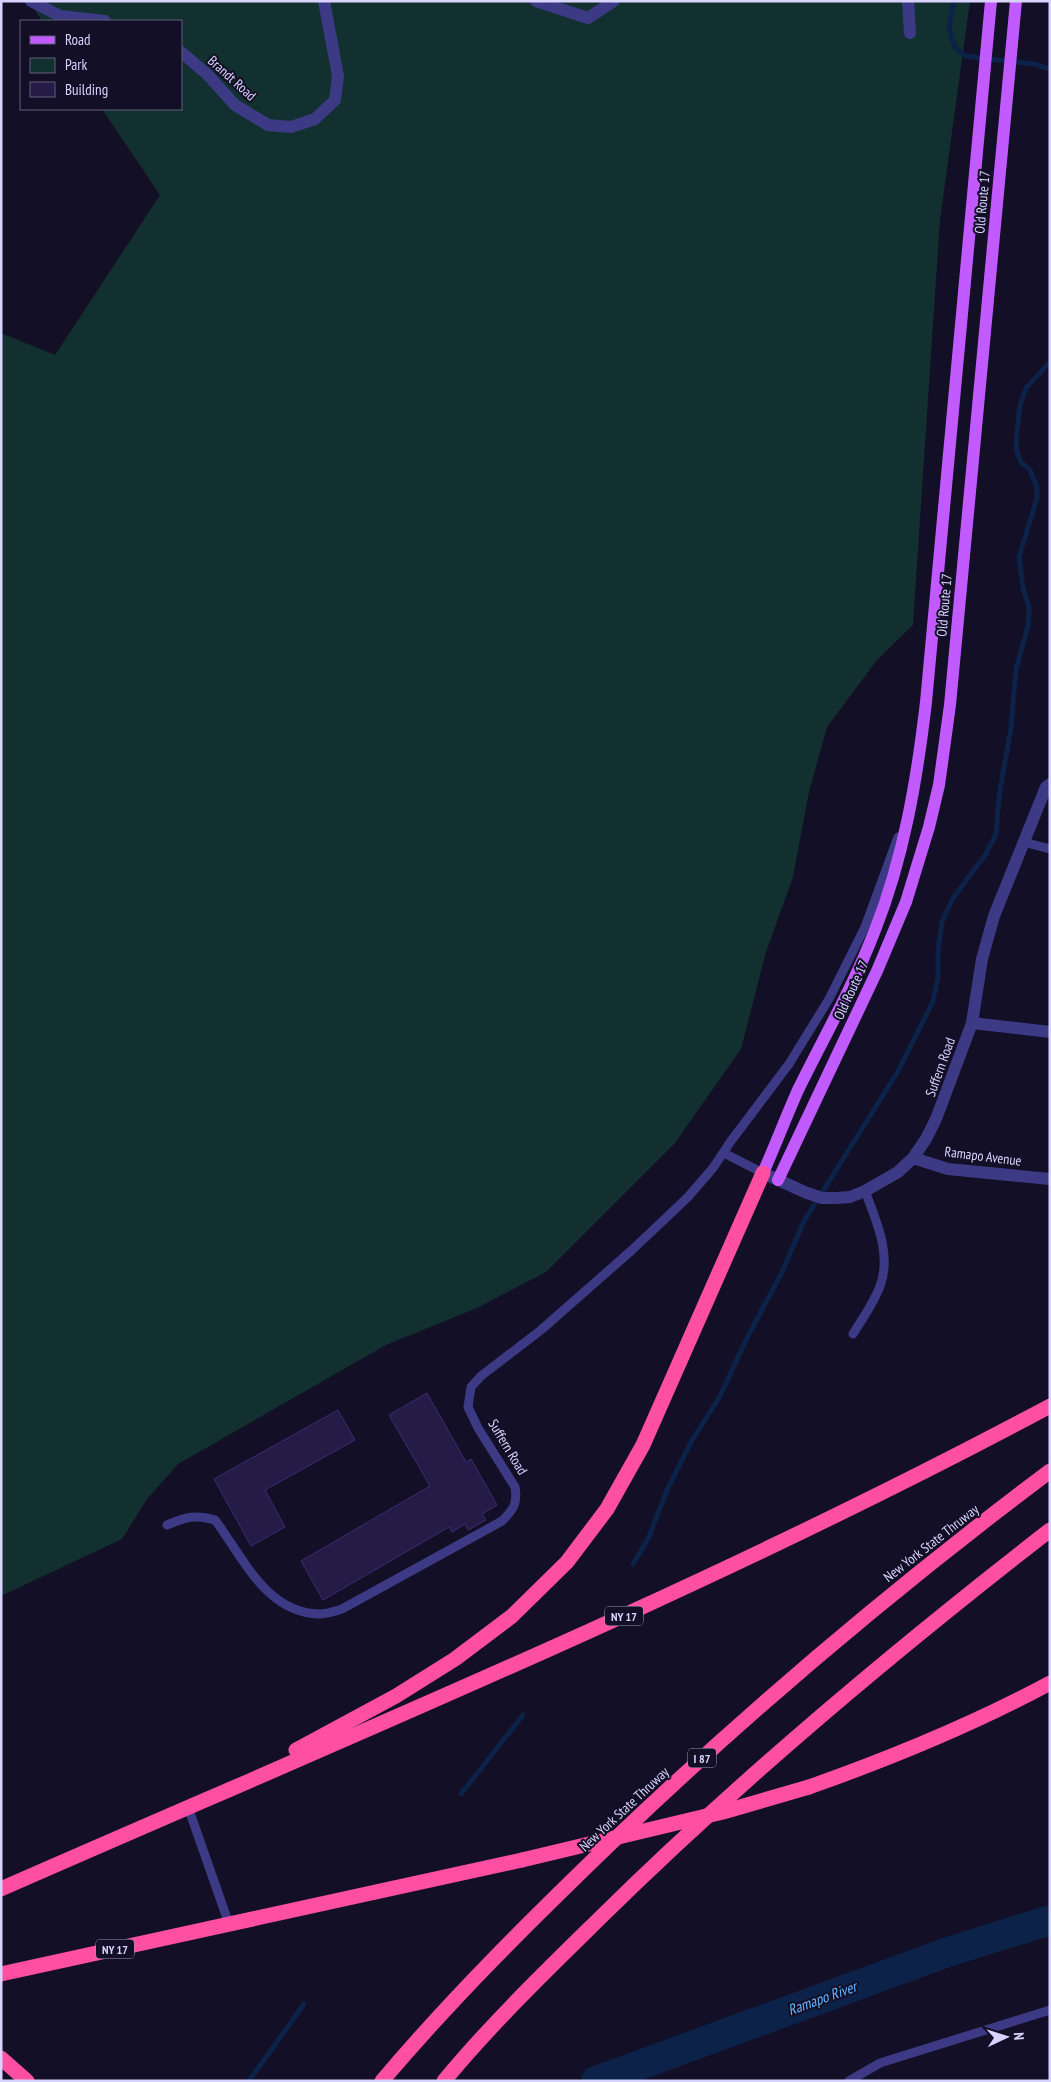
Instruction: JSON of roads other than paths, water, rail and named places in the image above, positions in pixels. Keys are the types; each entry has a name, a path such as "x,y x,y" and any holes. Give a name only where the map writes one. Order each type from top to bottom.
{"highway":[{"path":"188,1807 373,1709 427,1678 484,1639 512,1616 567,1562 607,1509 643,1445 763,1173"},
{"name":"NY 17","path":"1,1889 599,1627 766,1550 932,1468 1050,1406"},
{"name":"New York State Thruway","path":"383,2080 448,2007 511,1942 595,1858 697,1762 781,1687 881,1603 1050,1471"},
{"path":"444,2081 481,2039 626,1892 766,1764 910,1640 1050,1530"},
{"name":"NY 17","path":"1,1974 522,1860 714,1815 809,1787 929,1741 992,1713 1050,1683"},
{"path":"1,2058 27,2081"}],"main road":[{"name":"Old Route 17","path":"763,1173 798,1091 875,930 888,895 908,820 921,742 991,1"},
{"name":"Old Route 17","path":"778,1180 892,937 919,863 939,784 951,695 1016,1"}],"street":[{"path":"31,1 60,16 96,20"},
{"name":"Brandt Road","path":"182,53 207,74 235,105 268,125 291,127 315,118 335,100 338,76 324,1"},
{"path":"536,1 588,18 614,1"},
{"path":"908,1 910,33"},
{"name":"Suffern Road","path":"763,1173 822,1198 850,1197 866,1191 898,1172 913,1158 926,1139 936,1119 972,1023 982,959 994,916 1046,787 1050,784"},
{"path":"972,1023 1050,1032"},
{"name":"Ramapo Avenue","path":"913,1158 948,1169 1050,1179"}],"lane":[{"name":"Suffern Road","path":"167,1525 199,1515 215,1520 262,1588 291,1609 321,1614 342,1609 502,1522 514,1508 517,1497 515,1487 478,1428 468,1407 471,1387 481,1376 541,1330 632,1250 688,1197 713,1168 810,1032 865,927 882,884 904,816 921,742"},
{"path":"1024,842 1050,848"},
{"name":"Suffern Road","path":"724,1153 763,1173"},
{"path":"853,1334 880,1286 885,1259 881,1238 866,1191"},
{"path":"188,1807 229,1924"},
{"path":"849,2081 880,2063 1050,2010"}],"waterway":[{"path":"954,1 949,28 955,47 965,56 1034,64 1050,69"},
{"path":"633,1564 648,1539 668,1488 692,1440 719,1398 747,1338 782,1272 804,1221 897,1073 933,1001 938,977 938,951 942,922 953,898 986,854 996,834 999,796 1011,728 1016,669 1028,626 1029,608 1023,588 1019,557 1037,498 1037,487 1030,470 1021,462 1016,449 1017,430 1020,405 1026,388 1050,362"},
{"path":"461,1794 523,1715"},
{"name":"Ramapo River","path":"596,2081 948,1952 1050,1920"},
{"path":"249,2081 304,2004"}]}
